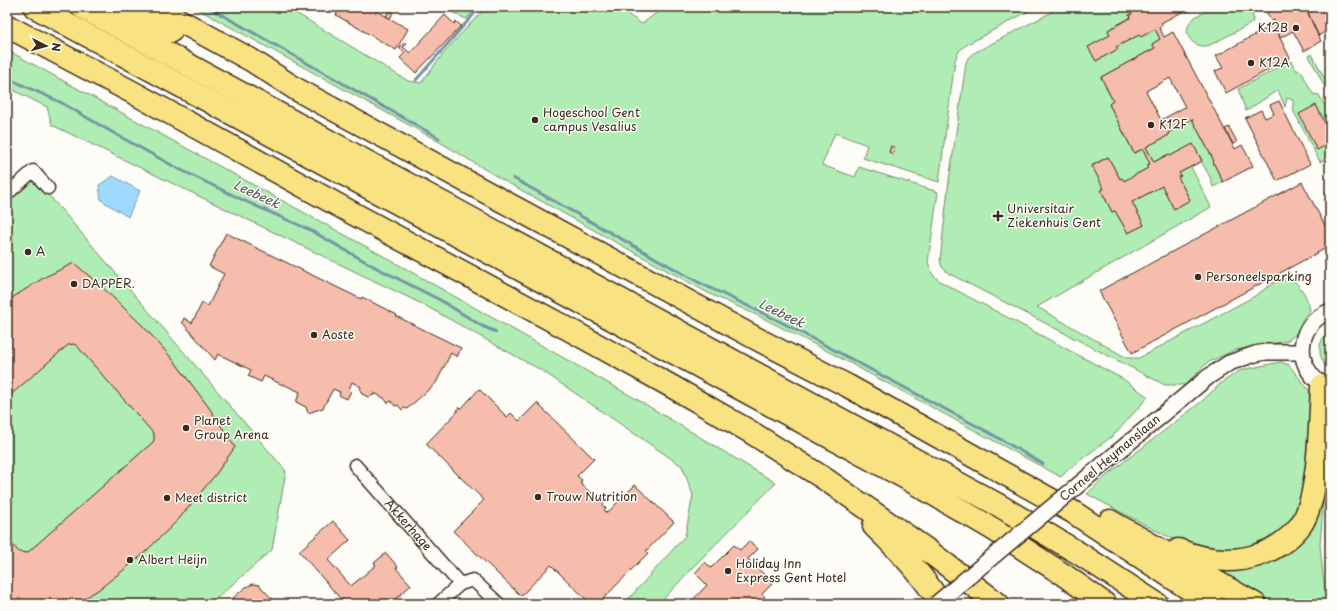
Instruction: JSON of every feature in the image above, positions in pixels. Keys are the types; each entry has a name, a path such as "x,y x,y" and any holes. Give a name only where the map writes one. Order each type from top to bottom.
{"highway":[{"path":"35,7 906,478 993,529 1106,604"},
{"path":"82,7 1000,506 1080,554 1157,604"},
{"path":"122,7 246,68 296,89"},
{"path":"155,7 251,60 296,89 761,341 1017,470 1162,550 1255,604"},
{"path":"7,12 38,30 132,92"},
{"path":"7,26 132,92 349,212 665,382 749,431 825,479 927,550 998,604"},
{"path":"848,386 1073,512 1212,604"},
{"path":"1085,508 1156,541 1186,553 1230,561 1249,558 1264,553 1278,546 1290,536 1300,525 1307,511 1313,492 1326,388"},
{"path":"825,479 901,553 941,604"}],"street":[{"path":"7,194 33,171 48,188"},
{"path":"1326,388 1312,377 1304,365 1302,342 1310,325 1317,318 1330,311"},
{"name":"Corneel Heymanslaan","path":"936,604 1208,377 1228,363 1260,353 1302,352"},
{"name":"Akkerhage","path":"355,465 460,584"},
{"path":"438,604 460,584 473,580 499,604"}],"green space":[{"path":"194,7 286,7 408,81 421,83 446,50 486,7 617,7 642,24 664,7 1036,7 966,45 959,51 955,60 939,182 863,158 867,145 835,133 822,165 855,177 859,167 938,192 928,262 932,274 941,282 1123,379 1148,397 1115,434 1070,468 1061,477 833,354 761,317 710,294 501,179 438,141"},
{"path":"441,7 478,7 466,19"},
{"path":"1056,7 1128,7 1132,14 1129,15 1130,18 1108,30 1110,35 1096,61 1118,49 1116,47 1139,35 1141,37 1155,29 1160,39 1152,44 1155,48 1101,77 1113,101 1109,104 1134,153 1143,149 1150,164 1147,165 1148,168 1124,181 1122,178 1120,179 1108,157 1092,165 1104,189 1101,191 1112,212 1115,211 1128,233 1144,225 1132,202 1162,186 1174,209 1190,200 1178,177 1181,176 1179,173 1191,167 1211,207 1037,307 1127,358 1139,358 1255,296 1276,281 1290,277 1303,292 1310,310 1303,319 1296,334 1287,341 1235,350 1207,363 1185,385 1165,385 948,273 942,267 940,261 948,188 966,63 968,58 972,54 1050,13"},
{"path":"1216,7 1249,7 1253,15 1252,23 1210,45 1204,46 1194,43 1188,36 1187,31 1191,21 1199,15"},
{"path":"7,50 376,252 638,400 776,483 691,569 659,604 624,604 685,536 693,495 682,466 544,372 424,305 52,125 47,107 7,87"},
{"path":"1312,54 1330,89 1330,97 1309,56"},
{"path":"1291,61 1296,70 1301,71 1313,94 1319,95 1330,115 1330,157 1320,162 1294,112 1293,100 1287,98 1285,107 1278,90 1246,111 1238,89"},
{"path":"1192,119 1223,182 1213,187 1210,177 1201,161 1202,160 1193,145 1170,156 1168,154 1154,162 1146,147 1169,135 1168,133"},
{"path":"35,179 286,471 272,550 210,604 7,604 7,203"},
{"path":"1330,331 1330,370 1326,366 1321,356 1320,345 1325,335"},
{"path":"1281,362 1289,365 1314,397 1303,487 1297,509 1282,531 1259,545 1235,552 1191,548 1087,494 1107,475 1201,402 1221,383 1241,370"},
{"path":"1325,481 1320,545 1323,576 1328,601 1326,602 1327,604 1267,604 1199,565 1258,563"}],"water":[{"path":"113,176 140,191 128,217 101,200 99,185"}],"building":[{"path":"341,7 370,7 408,29 396,50 336,15"},
{"path":"384,7 428,7 428,9 392,9 390,19 386,16 388,9 383,10"},
{"name":"K12F","path":"1128,7 1197,7 1187,12 1186,10 1161,23 1163,25 1159,27 1164,37 1173,32 1235,149 1242,145 1253,166 1223,182 1192,119 1168,133 1169,135 1146,147 1154,162 1169,154 1170,156 1193,144 1202,161 1179,173 1181,176 1178,177 1190,200 1174,209 1162,186 1132,202 1144,225 1128,233 1115,211 1112,212 1101,190 1104,189 1092,166 1108,157 1120,179 1122,178 1124,181 1148,168 1147,165 1150,164 1143,149 1134,153 1109,104 1113,101 1101,77 1155,48 1152,44 1160,39 1155,29 1141,37 1139,35 1116,47 1118,49 1096,61 1088,47 1110,35 1108,30 1130,18 1129,15 1132,14","holes":["1170,78 1185,107 1161,120 1146,91"]},
{"name":"K12B","path":"1264,7 1305,7 1321,41 1304,51 1293,31 1280,38 1274,20 1271,21"},
{"path":"1317,7 1330,7 1330,29 1318,36 1308,12"},
{"path":"445,15 454,24 456,21 461,26 416,73 400,58 405,53 399,48 405,42 407,44 403,47 410,53"},
{"name":"K12A","path":"1275,24 1290,58 1226,93 1215,71 1223,68 1216,56"},
{"path":"1279,101 1310,164 1277,181 1245,118 1261,110 1265,118 1274,114 1270,105"},
{"path":"1316,105 1330,133 1330,143 1317,150 1299,114"},
{"path":"1229,127 1237,142 1233,144 1225,129"},
{"path":"891,146 895,148 893,154 889,152"},
{"name":"Personeelsparking","path":"1302,182 1330,235 1330,246 1132,353 1099,291"},
{"path":"1330,190 1330,203 1325,193"},
{"name":"Aoste","path":"226,233 361,299 362,297 397,315 396,316 461,348 457,357 451,353 436,383 407,409 404,408 402,410 398,405 395,406 391,401 388,403 384,398 374,393 374,395 368,397 362,394 360,389 361,387 352,382 349,389 351,391 347,399 339,395 340,392 333,389 323,408 308,413 306,407 296,402 300,392 264,376 261,382 248,376 251,370 218,354 215,360 182,322 184,318 192,323 202,303 208,306 224,274 209,266"},
{"name":"Planet Group Arena","path":"74,263 143,326 175,362 210,409 235,447 216,474 178,520 139,558 98,590 76,604 7,604 7,539 19,552 27,553 154,440 154,434 74,344 68,345 7,398 7,301 45,277"},
{"name":"Trouw Nutrition","path":"479,389 507,417 511,413 519,421 537,403 594,459 577,476 582,480 580,483 596,496 594,497 599,502 601,501 604,504 603,506 606,508 604,510 607,513 635,485 674,522 646,551 648,553 598,604 591,604 551,565 521,596 453,531 484,500 426,444 458,411 457,410 459,407 461,409"},
{"path":"333,521 350,540 328,560 351,586 376,565 374,563 386,553 398,567 396,568 411,585 390,604 345,604 299,551"},
{"name":"Holiday Inn Express Gent Hotel","path":"749,541 758,549 748,559 773,583 762,594 765,597 758,604 689,604 707,585 695,573 705,562 711,568 734,545 740,550"},
{"path":"253,584 259,585 277,604 226,604 246,587"}],"waterway":[{"name":"Leebeek","path":"208,7 439,138"},
{"path":"416,80 480,7"},
{"name":"Leebeek","path":"7,78 60,102 177,168 247,202 310,230 375,267 440,300 482,326 496,332"},
{"name":"Leebeek","path":"513,178 698,282 779,321 836,351 988,432 1043,464"}],"place":[{"name":"K12B","path":"1296,28"},
{"name":"K12A","path":"1251,63"},
{"name":"Hogeschool Gent campus Vesalius","path":"535,120"},
{"name":"K12F","path":"1151,125"},
{"name":"Universitair Ziekenhuis Gent","path":"998,216"},
{"name":"A","path":"28,252"},
{"name":"Personeelsparking","path":"1198,277"},
{"name":"DAPPER.","path":"74,284"},
{"name":"Aoste","path":"314,335"},
{"name":"Planet Group Arena","path":"186,428"},
{"name":"Trouw Nutrition","path":"538,497"},
{"name":"Meet district","path":"167,498"},
{"name":"Albert Heijn","path":"130,560"},
{"name":"Holiday Inn Express Gent Hotel","path":"728,571"}]}
